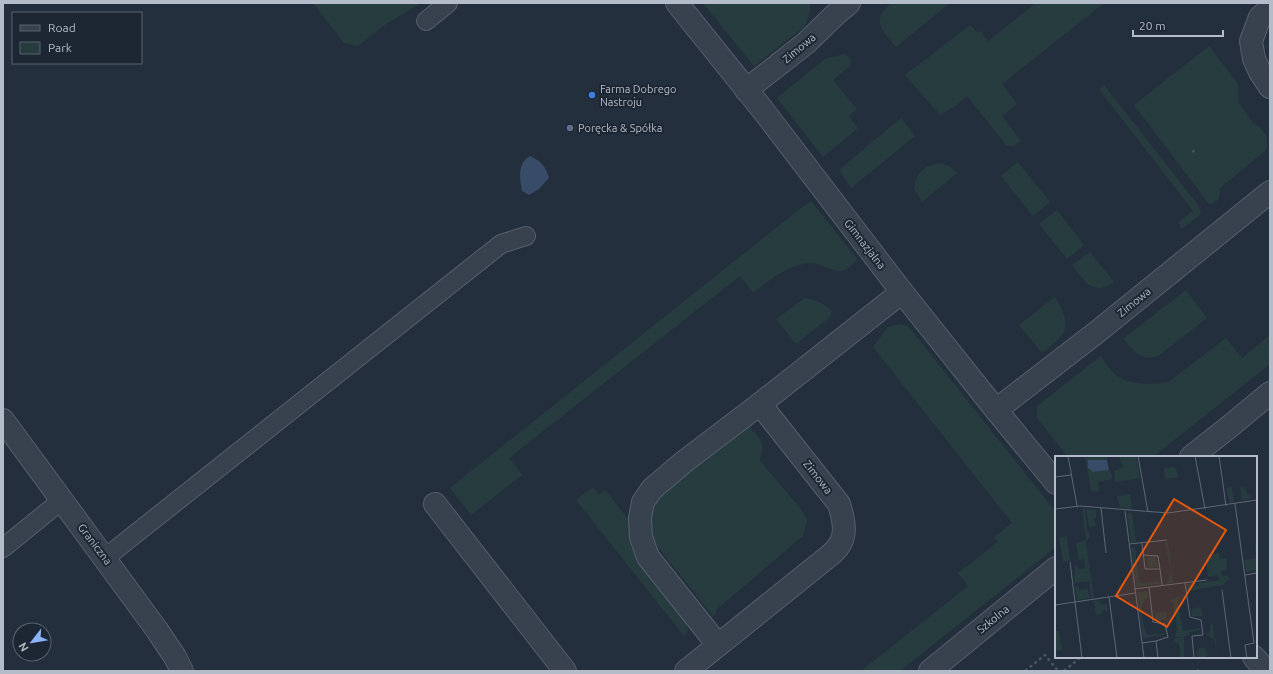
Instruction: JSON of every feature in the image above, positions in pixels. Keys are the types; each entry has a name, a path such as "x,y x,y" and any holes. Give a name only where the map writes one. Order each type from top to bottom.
{"street":[{"name":"Gimnazjalna","path":"677,3 902,292 1055,482"},
{"name":"Zimowa","path":"746,90 806,43 849,3"},
{"path":"1270,9 1260,17 1251,41 1254,59 1260,72 1270,87"},
{"name":"Zimowa","path":"996,410 1097,332 1270,192"},
{"path":"718,646 648,557 642,537 640,518 643,502 652,489 685,461 902,292"},
{"path":"1192,456 1270,393"},
{"name":"Zimowa","path":"686,671 829,556 839,546 843,537 844,524 839,504 760,404"},
{"name":"Graniczna","path":"3,420 157,630 175,657 182,671"},
{"path":"435,504 566,671"},
{"name":"Szkolna","path":"930,671 1055,569"},
{"path":"1255,658 1266,671"}],"lane":[{"path":"426,21 448,3"},
{"path":"105,558 501,244 526,236"},
{"path":"3,548 62,500"}],"path":[{"path":"1192,152 1196,150"},
{"path":"1025,671 1045,655 1058,671"},
{"path":"1064,671 1080,658"}],"green space":[{"path":"313,3 421,3 386,24 358,46 344,43"},
{"path":"703,3 810,3 810,9 805,26 754,66"},
{"path":"892,3 950,3 896,47 880,25 881,15"},
{"path":"1036,3 1104,3 1002,84 1017,104 1002,116 1021,141 1013,146 1007,146 967,96 958,104 940,115 905,75 970,25 978,33 981,31 988,41"},
{"path":"1209,46 1238,84 1239,103 1253,123 1260,127 1266,136 1267,146 1265,151 1220,188 1219,199 1214,203 1209,204 1134,105"},
{"path":"845,54 850,59 851,65 833,80 857,109 849,116 858,128 823,157 777,98 825,59"},
{"path":"1104,85 1199,206 1201,214 1182,229 1178,223 1193,211 1099,89"},
{"path":"901,118 915,136 851,188 839,170"},
{"path":"1018,162 1050,202 1033,216 1001,176"},
{"path":"942,163 951,167 957,173 922,202 914,188 917,177 926,167"},
{"path":"811,201 858,260 848,268 841,271 814,263 796,266 781,273 753,293 740,276 509,458 522,475 471,515 450,488"},
{"path":"1057,210 1084,245 1067,259 1039,224"},
{"path":"1090,252 1114,282 1100,288 1090,285 1081,277 1072,265"},
{"path":"1186,290 1207,318 1158,356 1148,358 1139,355 1123,339"},
{"path":"1055,297 1063,311 1065,322 1064,332 1059,339 1042,353 1019,325"},
{"path":"805,298 820,302 832,311 831,316 796,344 776,319"},
{"path":"901,324 907,326 913,332 1055,511 1055,548 900,671 861,671 968,586 958,573 998,542 994,537 1012,523 873,347 888,327"},
{"path":"1270,335 1270,364 1154,456 1067,456 1037,418 1037,406 1101,356 1111,370 1120,378 1141,384 1156,384 1170,381 1226,338 1242,358"},
{"path":"747,424 761,440 762,448 760,461 801,509 807,520 803,536 716,610 716,614 713,616 657,546 651,530 652,507 660,488"},
{"path":"593,487 599,495 605,490 630,521 629,539 634,553 685,619 688,630 684,636 576,500"}],"water":[{"path":"530,156 542,165 549,178 539,189 529,195 522,191 520,172 523,163"}],"place":[{"name":"Farma Dobrego Nastroju","path":"592,95"},
{"name":"Poręcka & Spółka","path":"570,128"}]}
